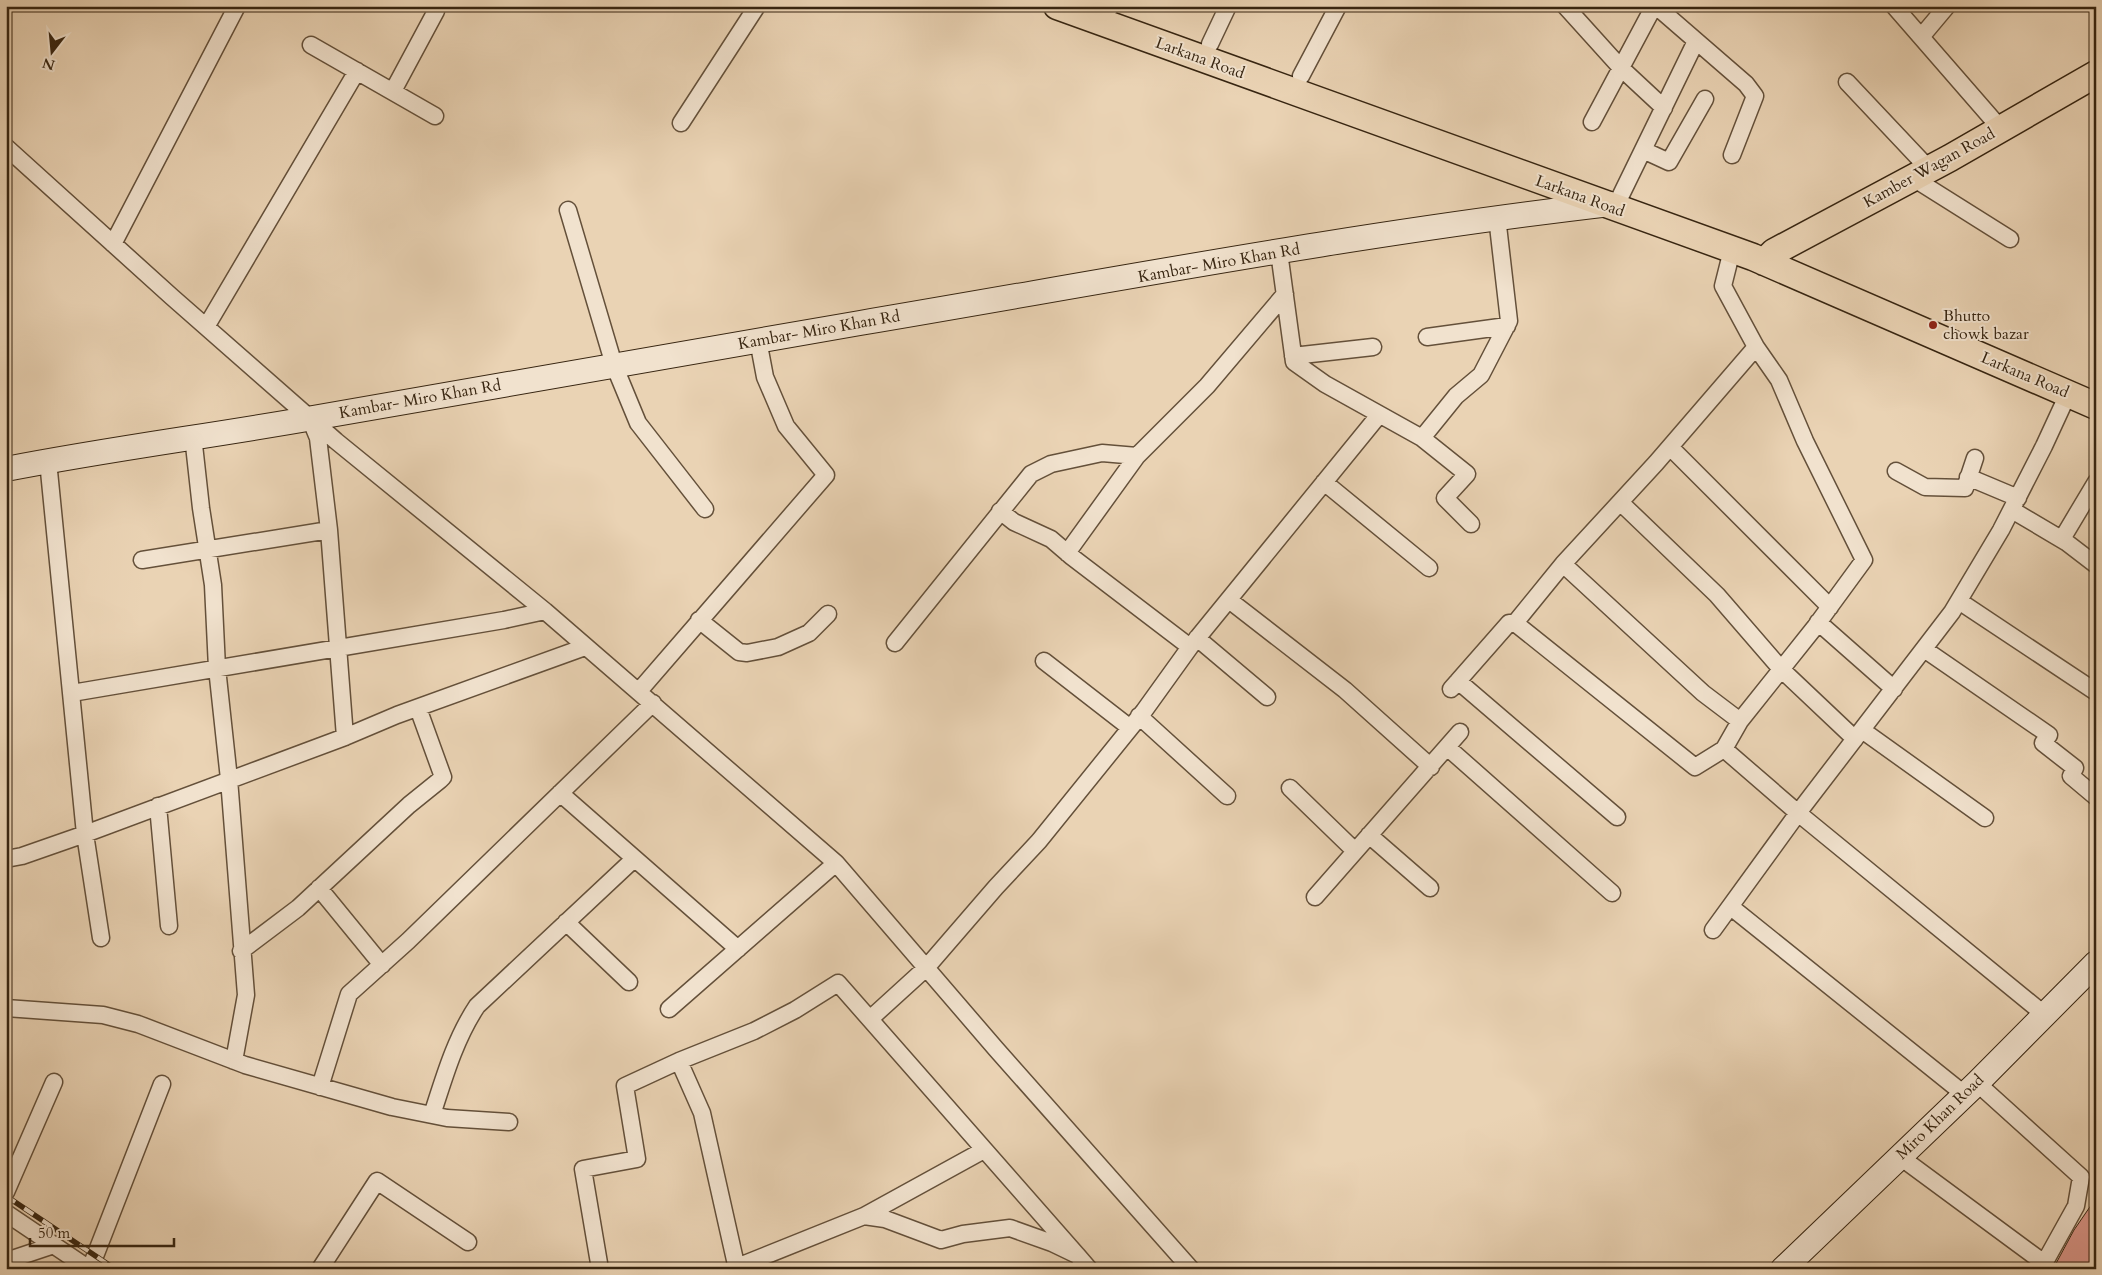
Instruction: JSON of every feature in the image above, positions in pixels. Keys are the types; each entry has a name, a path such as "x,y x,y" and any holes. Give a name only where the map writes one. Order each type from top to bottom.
{"main road":[{"name":"Larkana Road","path":"1057,6 1398,121 1620,200 1769,257 2096,388"},
{"name":"Larkana Road","path":"1108,7 1301,76 1398,121"},
{"name":"Kamber Wagan Road","path":"1769,257 1921,174 2096,74"},
{"name":"Larkana Road","path":"1620,200 1732,250 1769,257 2096,406"},
{"name":"Kambar- Miro Khan Rd","path":"6,469 193,436 310,419 758,340 1279,252 1497,217 1620,200"},
{"name":"Miro Khan Road","path":"1783,1269 2096,963"}],"street":[{"path":"113,244 237,6"},
{"path":"392,91 436,11 435,6"},
{"path":"681,123 756,6"},
{"path":"1210,44 1228,6"},
{"path":"1301,76 1338,6"},
{"path":"1565,6 1621,68 1664,108"},
{"path":"1592,122 1655,6 1746,84 1755,96 1732,155"},
{"path":"1894,6 2001,129"},
{"path":"1921,37 1947,6"},
{"path":"1620,200 1696,41"},
{"path":"311,45 435,116"},
{"path":"206,327 357,71"},
{"path":"1847,82 1921,174 2010,239"},
{"path":"1643,150 1669,162 1705,99"},
{"path":"6,147 310,419 545,611 836,863 1191,1269"},
{"path":"568,210 614,365 638,423 705,509"},
{"path":"1422,438 1456,396 1481,375 1507,326 1509,320 1497,217"},
{"path":"1515,623 1695,768 1724,749 1740,721 1830,607 1864,560 1805,441 1779,380 1756,347 1723,286 1732,250"},
{"path":"1279,252 1294,362 1325,384 1422,438 1467,474 1445,498 1471,524"},
{"path":"1067,553 1137,456 1207,386 1285,294"},
{"path":"1428,337 1507,326"},
{"path":"639,691 826,475 786,426 766,377 758,340"},
{"path":"1293,356 1373,347"},
{"path":"1617,818 1454,685 1510,623 1515,623 1563,564 1670,447 1756,347"},
{"path":"1713,930 1798,813 1959,601 2014,504 2068,394"},
{"path":"870,1019 926,968 996,887 1039,841 1134,722 1194,642 1379,414"},
{"path":"310,419 318,438 329,530 345,737"},
{"path":"193,436 213,585 217,668 229,779 241,951 246,995 234,1061"},
{"path":"1670,447 1830,607"},
{"path":"895,643 1031,474 1051,464 1102,453 1137,456"},
{"path":"1896,471 1925,486 1965,488 1975,458"},
{"path":"48,461 85,834 101,938"},
{"path":"1968,477 2014,504 2096,565"},
{"path":"1324,482 1428,568"},
{"path":"2062,540 2096,482"},
{"path":"1620,502 1717,595 1781,669 1859,734 1985,818"},
{"path":"1000,511 1014,522 1051,539 1067,553 1194,642 1267,698"},
{"path":"142,560 329,530"},
{"path":"1563,564 1703,693 1740,721"},
{"path":"1229,600 1345,690 1431,767"},
{"path":"1959,601 2096,692"},
{"path":"72,693 504,620 545,611"},
{"path":"699,620 739,652 747,653 778,647 809,633 828,614"},
{"path":"1818,622 1894,689"},
{"path":"6,859 22,856 85,834 585,647"},
{"path":"1924,649 2049,735 2043,743 2075,768 2071,776 2096,798"},
{"path":"1044,661 1134,722 1227,796"},
{"path":"320,1087 349,994 382,965 653,703"},
{"path":"241,951 298,908 409,805 443,777 418,708"},
{"path":"1315,897 1460,732"},
{"path":"1447,747 1612,893"},
{"path":"1724,749 1798,813 2044,1015"},
{"path":"1290,788 1355,851"},
{"path":"560,793 738,949"},
{"path":"158,806 169,926"},
{"path":"1369,835 1430,888"},
{"path":"432,1115 454,1050 476,1006 634,859"},
{"path":"669,1009 836,863"},
{"path":"319,888 382,965"},
{"path":"1731,907 1970,1088 2081,1177 2076,1206 2043,1266 1899,1156"},
{"path":"566,922 629,982"},
{"path":"600,1269 583,1170 637,1159 625,1086 679,1061 754,1031 795,1010 838,983 1088,1269"},
{"path":"6,1008 103,1015 138,1024 234,1061 392,1107 447,1118 509,1122"},
{"path":"679,1061 702,1113 737,1268 864,1216 984,1150"},
{"path":"6,1192 54,1082"},
{"path":"6,1213 89,1269 162,1084"},
{"path":"325,1267 377,1181 468,1242"},
{"path":"864,1216 885,1219 941,1240 962,1234 1010,1228 1052,1242 1077,1255"},
{"path":"6,1261 54,1245"}],"building":[{"path":"2096,1198 2096,1269 2053,1269 2074,1230"}],"railway":[{"path":"6,1196 115,1269"}],"place":[{"name":"Bhutto chowk bazar","path":"1933,325"}]}
